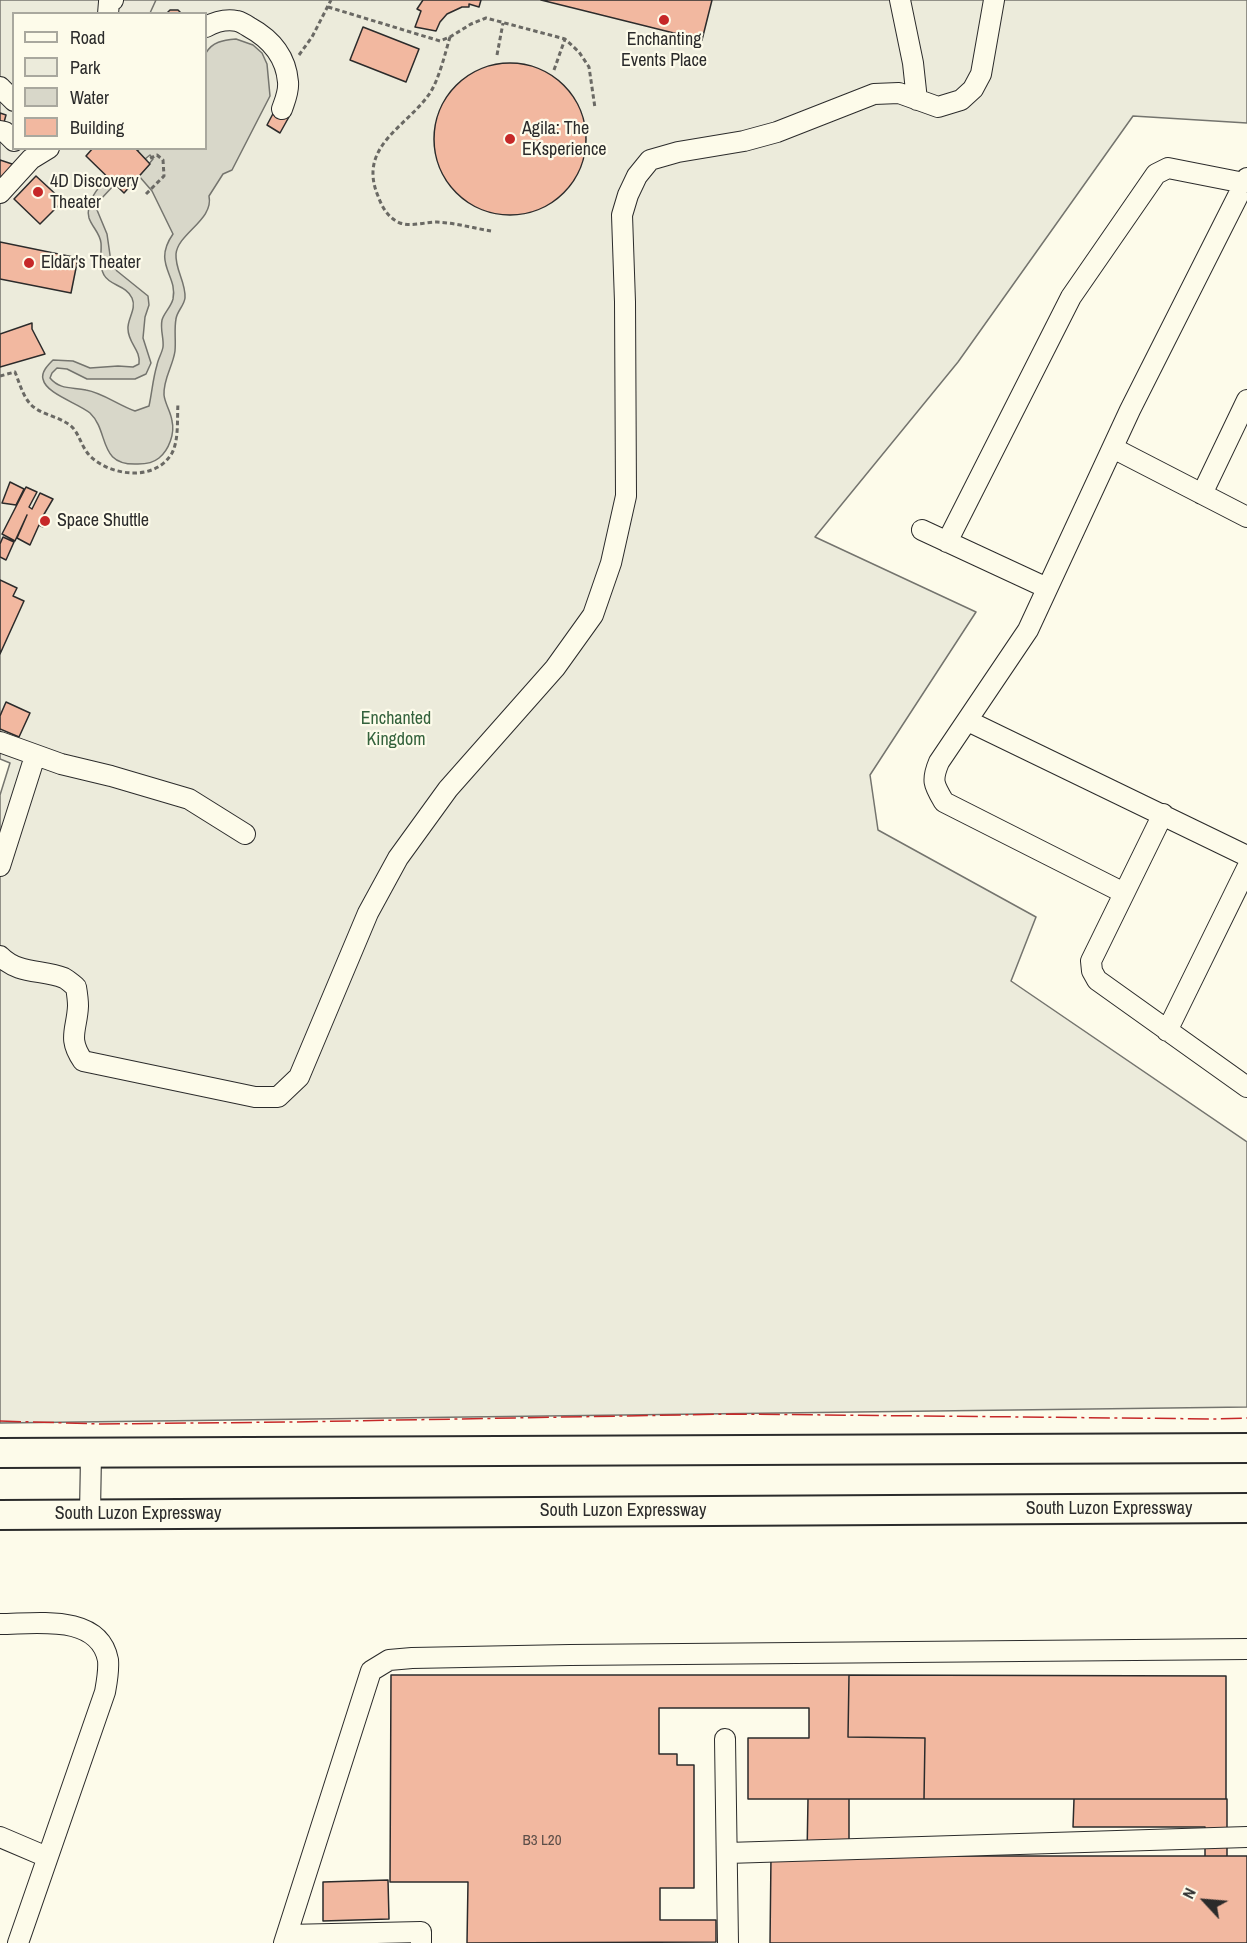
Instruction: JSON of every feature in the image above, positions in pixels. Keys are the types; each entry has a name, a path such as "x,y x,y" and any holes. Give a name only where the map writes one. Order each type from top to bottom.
{"highway":[{"path":"0,1453 1247,1448"},
{"name":"South Luzon Expressway","path":"0,1515 1247,1508"}],"street":[{"path":"900,0 913,63 917,100"},
{"path":"0,956 8,964 32,972 63,978 76,987 78,1005 72,1038 83,1061 255,1097 278,1097 299,1077 368,913 398,858 448,789 555,668 593,615 611,563 626,496 622,215 637,176 650,160 777,132 874,94 899,93 938,107 961,100 973,89 981,74 994,0"},
{"path":"207,26 218,21 238,21 272,43 282,58 288,84 287,96 282,109"},
{"path":"0,87 12,98"},
{"path":"0,193 26,154 41,150"},
{"path":"947,542 1071,297 1156,174 1168,168 1246,181 1113,448 1028,630 939,762 933,777 944,802 1124,892"},
{"path":"1202,494 1247,400"},
{"path":"1113,448 1247,517"},
{"path":"922,530 1047,588"},
{"path":"968,721 1247,856"},
{"path":"0,742 35,756 189,799 245,834"},
{"path":"0,866 35,756"},
{"path":"1163,814 1091,961 1092,971 1096,980 1247,1087"},
{"path":"1167,1031 1247,868"},
{"path":"90,1515 91,1452"},
{"path":"0,1624 74,1625 93,1634 102,1644 108,1669 105,1692 18,1943"},
{"path":"421,1943 421,1932 286,1939 371,1671 389,1660 570,1655 1247,1649"},
{"path":"725,1739 728,1943"},
{"path":"0,1837 47,1857"},
{"path":"727,1853 1247,1837"}],"path":[{"path":"285,67 297,58 312,37 332,0"},
{"path":"328,7 440,41 486,18 565,39 579,52 588,67 595,108"},
{"path":"497,55 503,23"},
{"path":"450,37 432,91 387,139 377,153 371,173 383,208 393,219 402,224 437,222 491,231"},
{"path":"554,70 565,39"},
{"path":"146,194 164,176 162,160 157,154 147,160"},
{"path":"0,376 15,372 23,393 34,408 66,422 74,429 81,446 101,464 129,473 149,472 168,459 173,451 178,403"}],"green space":[{"name":"Enchanted Kingdom","path":"0,0 1247,0 1247,123 1133,116 958,362 815,537 976,612 870,775 878,830 1036,917 1011,981 1247,1142 1247,1407 0,1423 0,795 10,763 0,759"}],"shaded area":[{"path":"106,0 156,0 150,12 102,12 99,5"}],"water":[{"path":"236,39 253,45 262,53 267,64 270,96 232,170 223,174 209,196 206,212 178,246 177,265 185,298 177,316 175,351 164,389 173,426 170,441 163,455 154,461 144,464 125,463 116,460 110,454 100,429 90,413 56,394 45,384 43,374 53,360 73,361 90,368 133,367 139,364 128,329 133,306 132,298 126,290 104,275 100,239 88,212 91,201 108,178 115,184 100,200 97,210 107,234 111,262 117,271 148,296 149,305 143,338 151,363 146,374 135,379 87,379 67,369 57,368 50,378 62,386 104,396 135,411 149,406 163,347 162,320 173,299 174,291 165,261 165,253 173,234 152,191 139,176 153,159 150,155 145,159 137,152 138,150 207,150 207,52 211,46"}],"building":[{"path":"423,0 481,0 479,7 469,4 469,7 462,7 447,14 436,31 415,27 421,11 417,9"},
{"name":"Enchanting Events Place","path":"541,0 712,0 702,40"},
{"path":"363,27 419,49 406,82 350,60"},
{"name":"Agila: The EKsperience","path":"510,63 539,68 564,85 581,110 586,139 581,168 564,193 539,210 510,215 481,210 456,193 439,168 434,139 439,110 456,85 481,68"},
{"path":"276,108 290,115 280,133 267,125"},
{"path":"0,113 6,115 3,126 0,126"},
{"path":"91,150 137,150 150,164 124,193 86,156"},
{"path":"0,160 15,165 0,181"},
{"path":"36,176 63,201 40,224 14,199"},
{"name":"Eldar's Theater","path":"0,242 78,258 71,293 0,279"},
{"path":"32,323 32,329 45,354 0,367 0,334"},
{"path":"10,482 24,489 16,505 2,503"},
{"path":"26,487 37,492 29,507 32,509 40,493 53,499 43,516 47,519 43,527 39,525 30,545 17,538 27,515 15,541 2,534"},
{"path":"3,537 14,542 6,560 0,557 0,544"},
{"path":"0,580 17,588 13,596 24,601 0,654"},
{"path":"6,702 30,713 19,737 0,729 0,716"},
{"path":"391,1675 849,1675 848,1737 925,1738 924,1799 748,1799 748,1738 809,1738 809,1708 659,1708 659,1754 677,1754 677,1765 694,1765 694,1888 660,1888 660,1920 716,1920 716,1942 467,1943 468,1882 390,1882"},
{"path":"849,1675 1226,1676 1226,1799 924,1799 925,1738 848,1737"},
{"path":"808,1799 849,1799 849,1856 807,1856"},
{"path":"1074,1799 1227,1799 1227,1856 1205,1856 1205,1827 1073,1827"},
{"path":"771,1856 1247,1856 1247,1943 770,1943"},
{"path":"388,1880 389,1919 323,1921 323,1882"}],"power":[{"path":"0,1421 100,1424 733,1414 1247,1418"}],"place":[{"name":"Enchanting Events Place","path":"664,20"},
{"name":"Agila: The EKsperience","path":"510,139"},
{"name":"4D Discovery Theater","path":"38,192"},
{"name":"Eldar's Theater","path":"29,263"},
{"name":"Space Shuttle","path":"45,521"}]}
